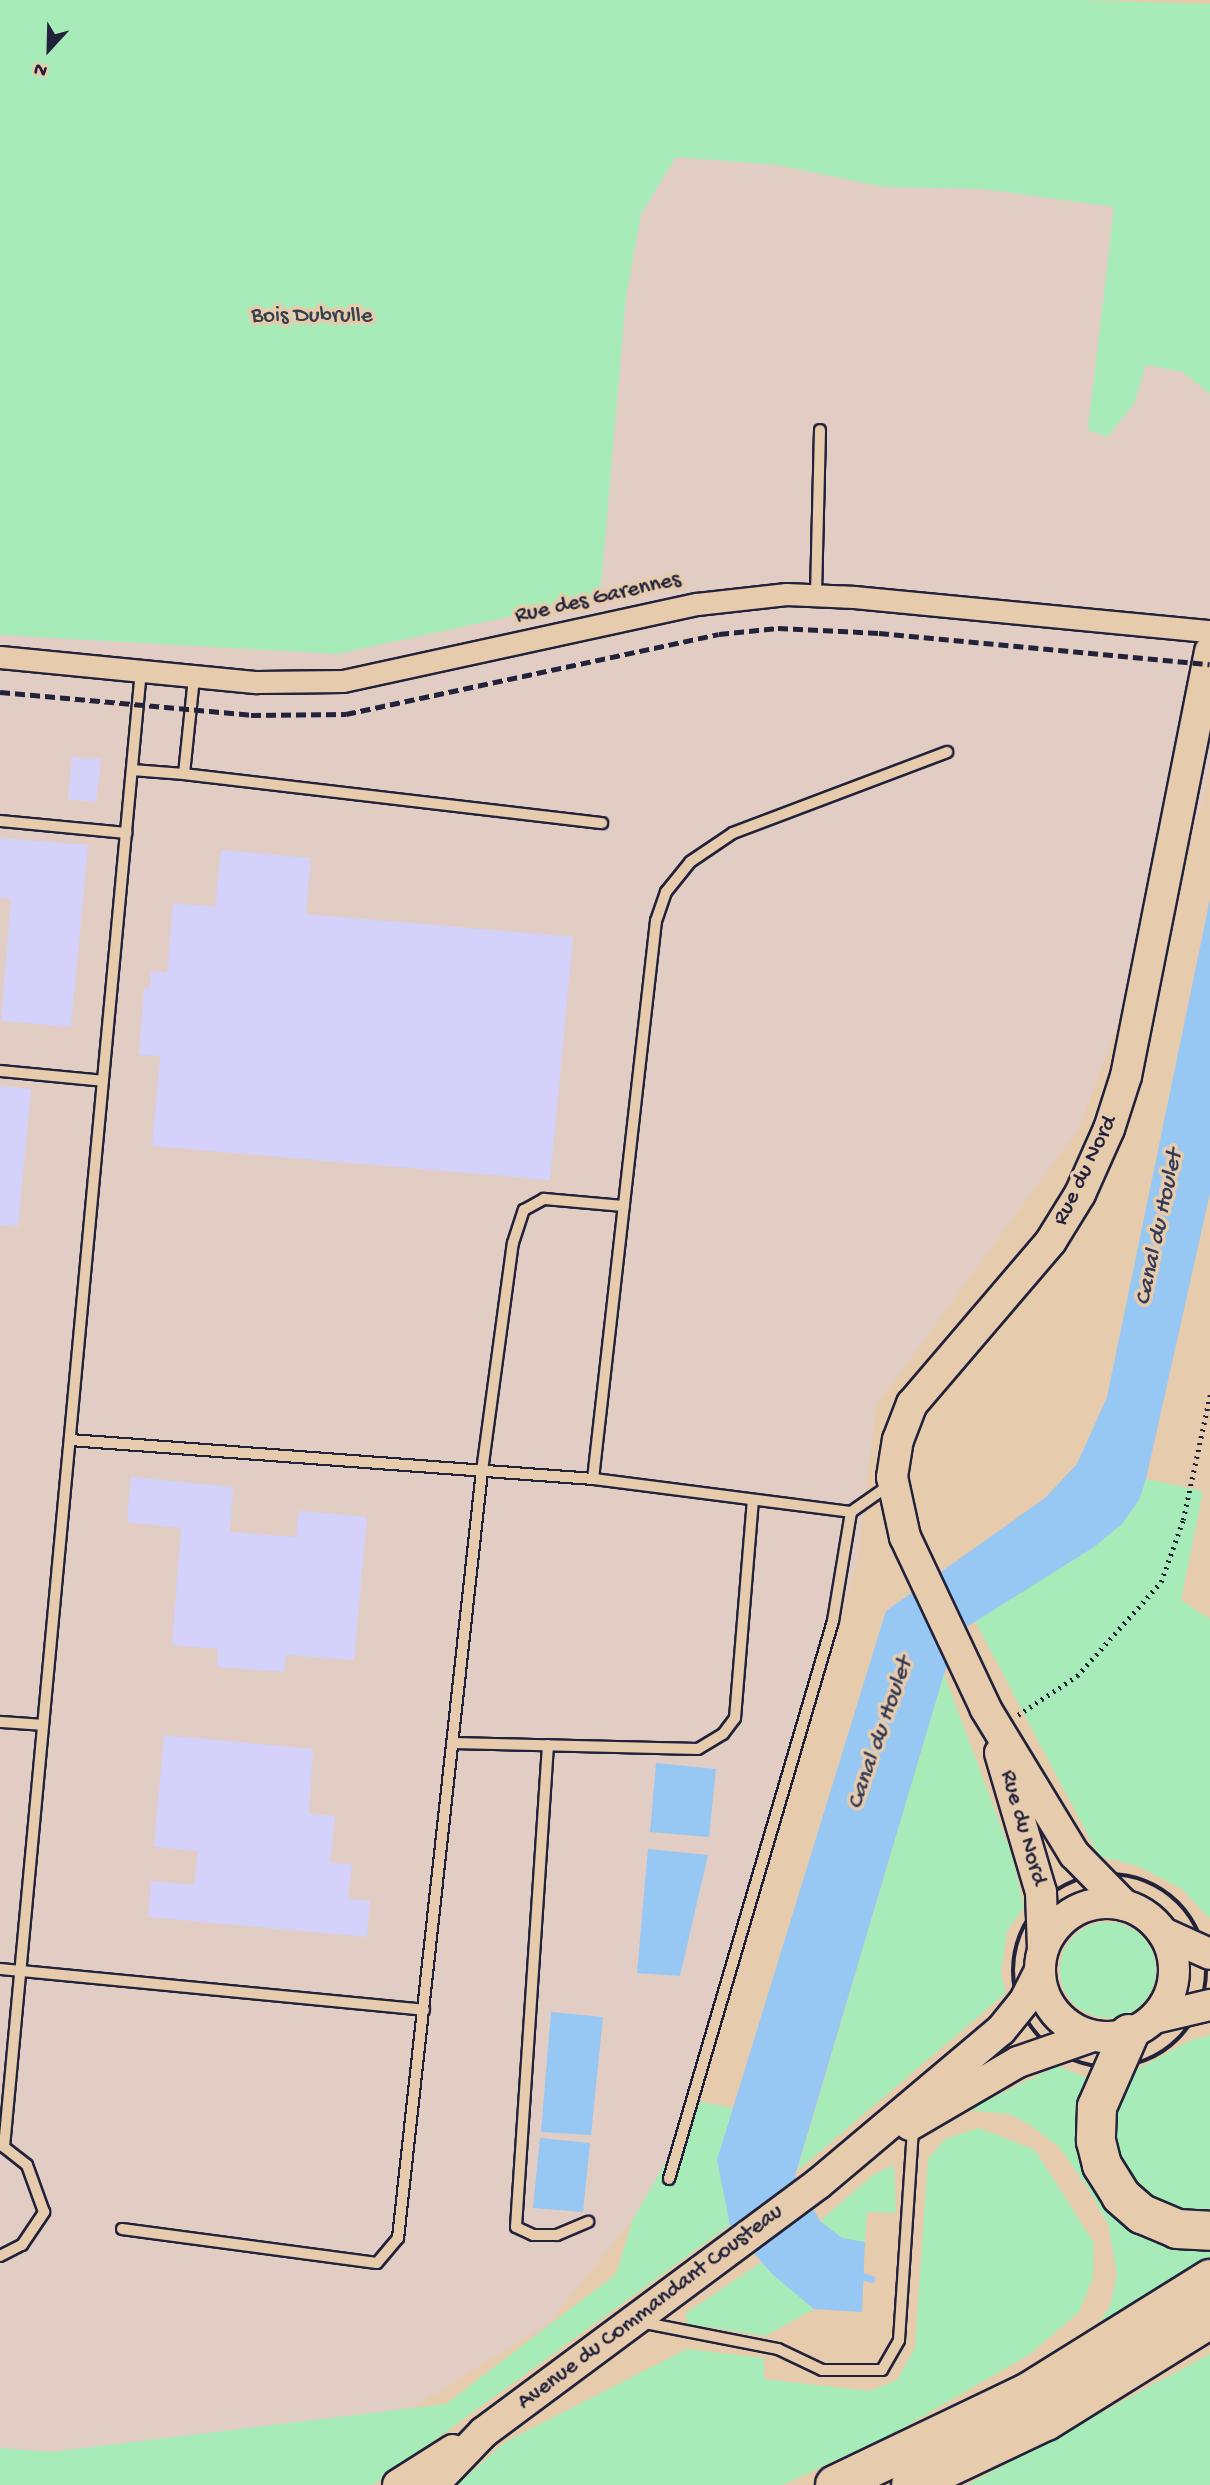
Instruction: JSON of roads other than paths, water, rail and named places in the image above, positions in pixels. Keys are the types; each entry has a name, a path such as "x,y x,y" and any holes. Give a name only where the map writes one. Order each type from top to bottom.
{"highway":[{"path":"1126,2039 1097,2107 1096,2141 1102,2165 1121,2196 1142,2214 1177,2230 1210,2231"},
{"path":"835,2485 1027,2393 1210,2279"},
{"path":"911,2485 1046,2421 1210,2319"}],"street":[{"name":"Rue des Garennes","path":"0,657 194,677 296,684 343,681 697,604 816,594 1210,631"},
{"name":"Rue du Nord","path":"1124,1905 1074,1854 986,1709 913,1554 898,1514 893,1483 898,1440 912,1404 1051,1241 1080,1194 1106,1138 1126,1076 1210,651"},
{"name":"Rue du Nord","path":"986,1709 1041,1892 1042,1961"},
{"path":"1102,1903 1124,1905 1149,1917 1163,1933 1175,1973 1167,2001 1126,2039 1072,2028 1055,2013 1044,1993 1042,1961 1057,1925 1074,1912 1102,1903"},
{"path":"1163,1933 1206,1949"},
{"name":"Avenue du Commandant Cousteau","path":"398,2485 484,2432 818,2183 1001,2030 1025,2000 1042,1961"},
{"name":"Avenue du Commandant Cousteau","path":"818,2183 913,2123 1018,2062 1126,2039 1210,2005"},
{"name":"Avenue du Commandant Cousteau","path":"433,2485 484,2432"}],"lane":[{"path":"816,594 820,430"},
{"path":"0,2256 22,2245 44,2212 27,2165 2,2148 141,671"},
{"path":"184,774 194,677"},
{"path":"593,1479 656,920 666,892 690,862 733,833 947,752"},
{"path":"132,770 602,823"},
{"path":"0,821 126,833"},
{"path":"0,1071 103,1081"},
{"path":"122,2229 377,2263 398,2238 482,1471 513,1242 524,1210 544,1199 624,1206"},
{"path":"70,1440 593,1479 851,1512 893,1483"},
{"path":"453,1743 698,1749 723,1734 735,1718 753,1501"},
{"path":"669,2179 832,1621 851,1512"},
{"path":"0,1722 43,1725"},
{"path":"548,1745 516,2227 533,2235 556,2235 587,2222"},
{"path":"0,1969 424,2010"},
{"path":"634,2321 778,2349 822,2370 882,2370 899,2340 913,2123"}],"water":[{"path":"1210,899 1210,1193 1146,1479 1139,1500 1122,1524 1094,1547 965,1628 944,1674 795,2176 820,2221 842,2238 865,2242 862,2312 814,2309 772,2274 730,2225 717,2160 886,1611 1045,1498 1077,1464 1107,1397"},
{"path":"656,1763 716,1769 709,1837 650,1832"},
{"path":"648,1849 708,1855 680,1976 637,1973"},
{"path":"551,2012 603,2017 591,2135 541,2132"},
{"path":"540,2138 590,2143 583,2212 533,2208"}],"waterway":[{"name":"Canal du Houlet","path":"856,2274 871,2279"}],"railway":[{"path":"0,692 251,715 346,714 719,634 778,628 879,633 1210,664"}],"park label":[{"name":"Bois Dubrulle","path":"312,317"}]}
